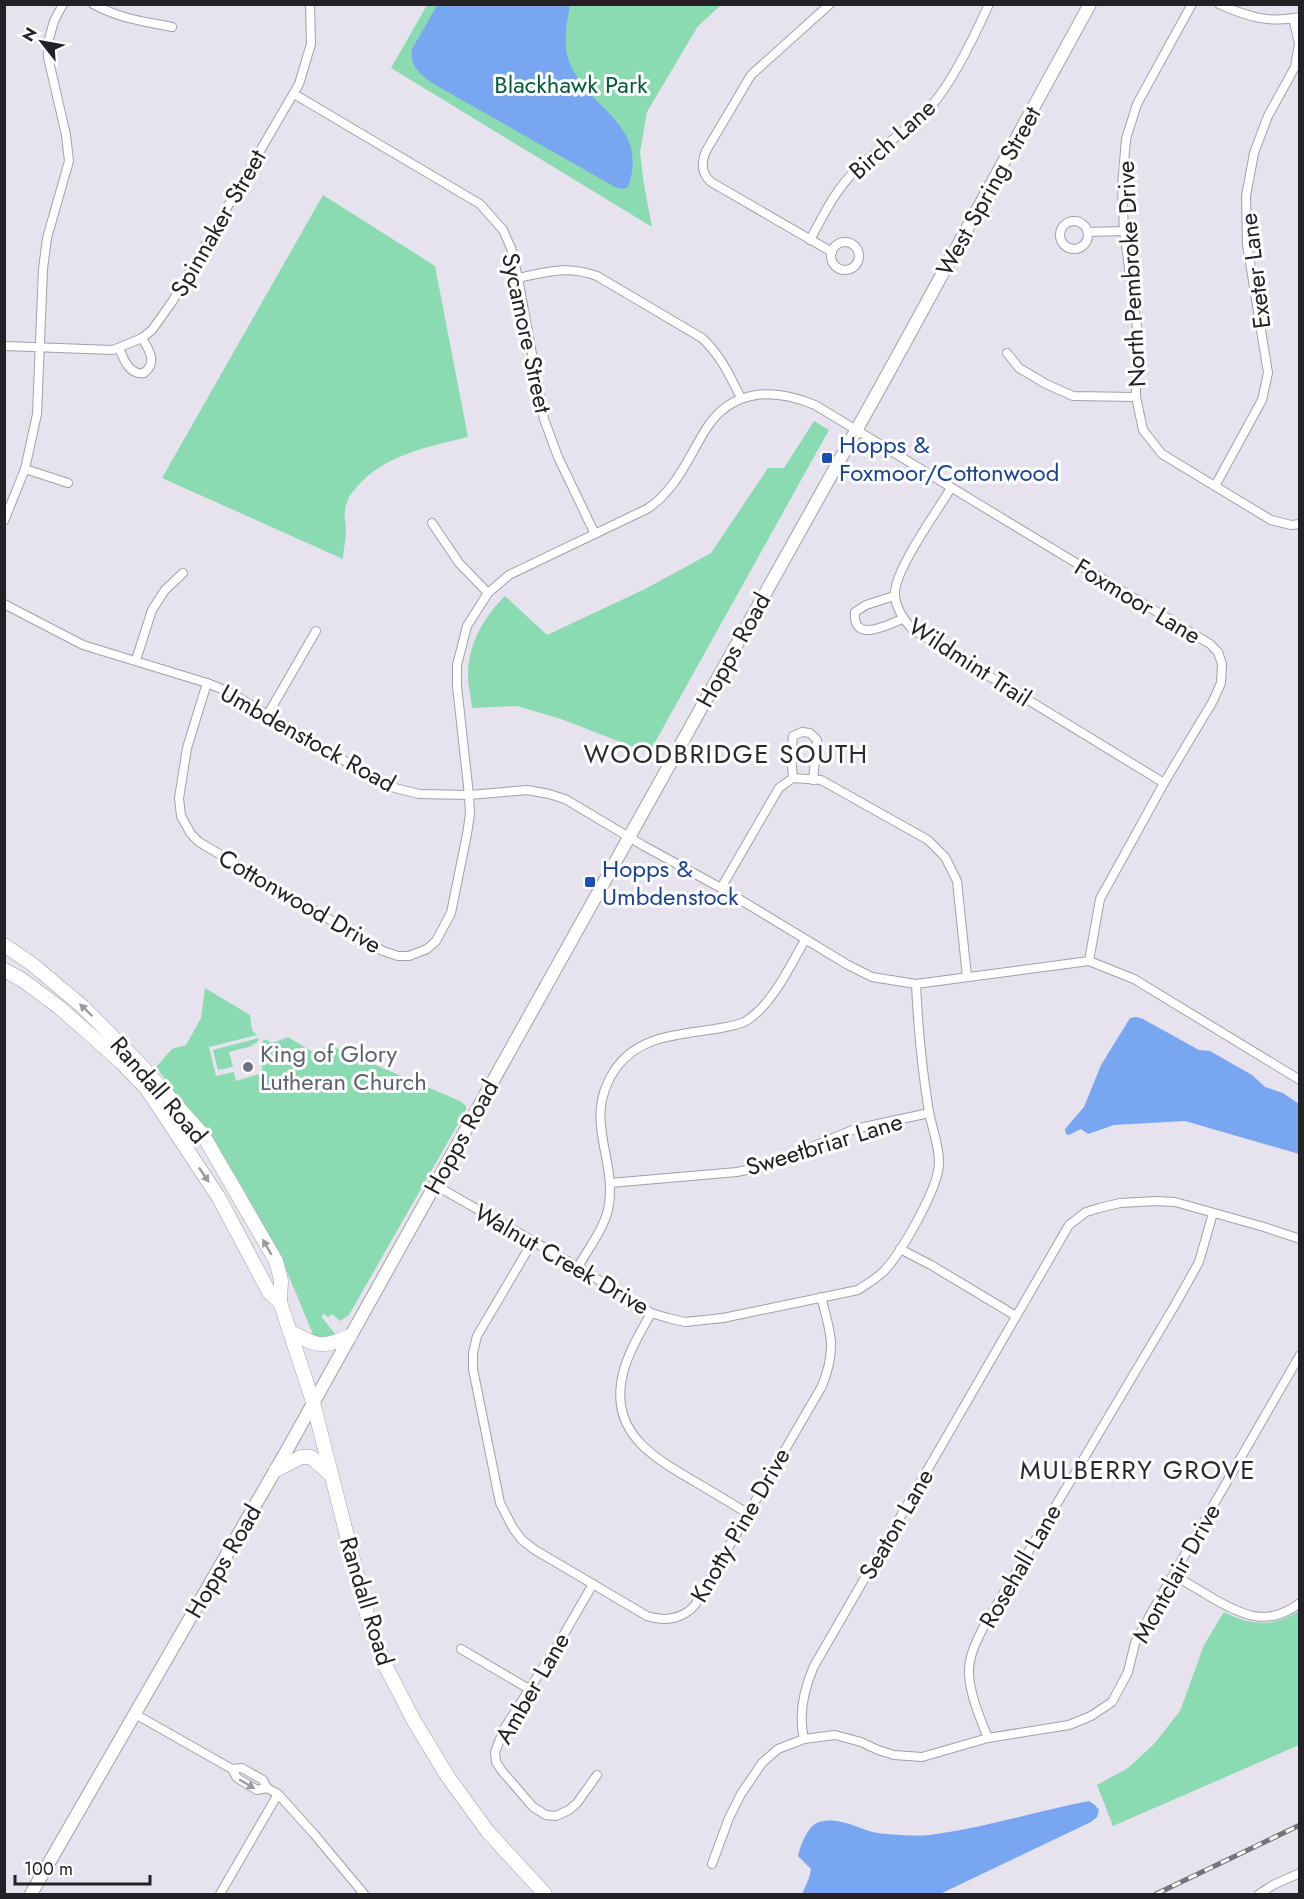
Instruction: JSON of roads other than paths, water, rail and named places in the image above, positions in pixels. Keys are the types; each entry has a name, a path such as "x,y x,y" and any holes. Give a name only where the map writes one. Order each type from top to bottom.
{"main road":[{"name":"West Spring Street","path":"886,377 1090,4"},
{"name":"Hopps Road","path":"31,1894 276,1470 886,377"},
{"name":"Randall Road","path":"4,945 32,964 83,1006 137,1060 202,1135 276,1261 281,1280 280,1302 313,1402 368,1619 385,1665 447,1778 488,1832 545,1894"},
{"name":"Randall Road","path":"4,970 21,979 60,1008 121,1062 147,1089 219,1198 269,1292 280,1302"},
{"path":"291,1332 316,1345 334,1343 350,1336"},
{"path":"276,1470 301,1457 311,1457 331,1475"}],"street":[{"path":"4,522 25,469 37,414 43,269 48,238 69,161 66,135 48,57 49,39 54,21 63,4"},
{"path":"93,4 110,14 130,20 172,27"},
{"name":"Spinnaker Street","path":"4,346 113,350 142,338 152,330 172,302 294,94 311,45 310,4"},
{"path":"830,4 751,75 702,159 704,172 711,182 832,252"},
{"name":"Birch Lane","path":"810,240 840,188 855,171 931,107 942,93 980,25 989,4"},
{"name":"North Pembroke Drive","path":"1192,4 1137,104 1126,139 1122,186 1124,231 1137,327 1136,397 1143,430 1162,454 1271,520 1291,525 1299,524"},
{"path":"1219,4 1245,16 1272,20 1296,17"},
{"name":"Exeter Lane","path":"1215,486 1262,400 1268,373 1246,244 1246,196 1254,153 1268,116 1295,67 1299,44 1296,17"},
{"name":"Sycamore Street","path":"294,94 480,204 503,230 511,248 518,278 544,418 558,457 595,534"},
{"path":"1088,232 1124,231"},
{"path":"518,278 559,269 581,270 597,276 702,338 727,368 741,398"},
{"path":"119,348 128,366 136,373 144,373 151,367 152,362 150,351 142,338"},
{"path":"1007,353 1019,368 1072,396 1136,397"},
{"name":"Cottonwood Drive","path":"207,683 186,748 179,798 181,816 185,825 199,842 383,951 398,956 417,953 427,949 436,941 451,913 467,834 470,795 457,686 457,665 467,626 489,593 509,575 646,509 660,500 672,487 706,428 714,418 741,398 770,394 797,398 815,405 856,431"},
{"name":"Foxmoor Lane","path":"856,431 1209,644 1218,652 1222,664 1221,683 1213,701 1164,783 1100,899 1089,961"},
{"path":"25,469 68,483"},
{"name":"Wildmint Trail","path":"951,488 902,569 894,596 902,619 912,629 1164,783"},
{"path":"432,523 459,563 489,593"},
{"path":"136,660 152,610 165,590 183,573"},
{"path":"894,596 866,605 855,612 854,621 856,626 866,631 902,619"},
{"name":"Umbdenstock Road","path":"4,604 83,645 136,660 229,692 377,780 395,788 419,794 470,795 527,790 566,800 721,888 848,965 872,976 916,984 1089,961 1134,979 1299,1080"},
{"path":"268,714 316,631"},
{"path":"793,778 791,756 793,736 802,732 810,733 817,740 813,780"},
{"path":"721,888 779,788 793,778 821,780 928,840 945,857 957,881 967,977"},
{"path":"578,1267 602,1227 608,1210 610,1183 602,1138 601,1102 607,1083 617,1067 631,1052 645,1043 665,1036 729,1027 744,1022 757,1012 771,995 806,940"},
{"name":"Walnut Creek Drive","path":"435,1185 578,1267 651,1313 685,1322 723,1318 858,1290 884,1271 900,1250 938,1176 939,1161 929,1113 918,1029 916,984"},
{"name":"Sweetbriar Lane","path":"610,1183 736,1172 765,1166 855,1129 929,1113"},
{"name":"Seaton Lane","path":"804,1739 803,1698 814,1666 1069,1225 1086,1212 1120,1203 1175,1202 1299,1239"},
{"name":"Rosehall Lane","path":"988,1738 976,1709 969,1673 973,1648 1199,1262 1213,1213"},
{"name":"Knotty Pine Drive","path":"532,1241 477,1336 472,1369 500,1503 513,1528 522,1540 535,1550 655,1619 672,1618 688,1612 695,1605 822,1386 832,1357 830,1331 821,1297"},
{"path":"900,1250 931,1265 1016,1316"},
{"path":"651,1313 632,1350 621,1385 621,1403 629,1426 644,1447 657,1459 747,1513"},
{"name":"Montclair Drive","path":"712,1864 729,1818 750,1779 762,1763 778,1749 804,1739 835,1735 894,1755 922,1757 988,1738 1069,1725 1091,1716 1113,1702 1128,1672 1135,1642 1299,1355"},
{"path":"1174,1575 1235,1611 1253,1617 1273,1617 1299,1603"},
{"name":"Amber Lane","path":"593,1584 529,1689 495,1752 496,1762 502,1771 539,1812 546,1815 556,1816 569,1810 577,1803 597,1774"},
{"path":"461,1649 529,1689"},
{"path":"135,1714 231,1769 237,1778 257,1790 267,1788 278,1794 364,1894"},
{"path":"220,1894 278,1794"},
{"path":"1259,1894 1299,1873"}],"water":[{"path":"438,4 570,5 566,50 570,64 579,80 625,133 631,148 633,166 628,187 622,189 615,187 423,76 415,67 412,49"},
{"path":"1136,1017 1199,1050 1210,1051 1252,1075 1265,1087 1283,1093 1299,1104 1299,1154 1185,1121 1114,1125 1088,1134 1081,1129 1069,1135 1066,1134 1065,1129 1084,1107 1101,1065 1130,1018"},
{"path":"1089,1801 1099,1810 1097,1817 1091,1822 940,1894 802,1894 811,1869 798,1856 811,1827 819,1822 828,1820 844,1822 877,1833 924,1835 955,1831"}],"railway":[{"path":"1156,1894 1300,1825"}],"place":[{"name":"Hopps & Foxmoor/Cottonwood","path":"827,458"},
{"name":"Hopps & Umbdenstock","path":"590,882"},
{"name":"King of Glory Lutheran Church","path":"248,1067"}],"district":[{"name":"WOODBRIDGE SOUTH","path":"726,754"},
{"name":"MULBERRY GROVE","path":"1138,1470"}],"park label":[{"name":"Blackhawk Park","path":"571,84"}]}
